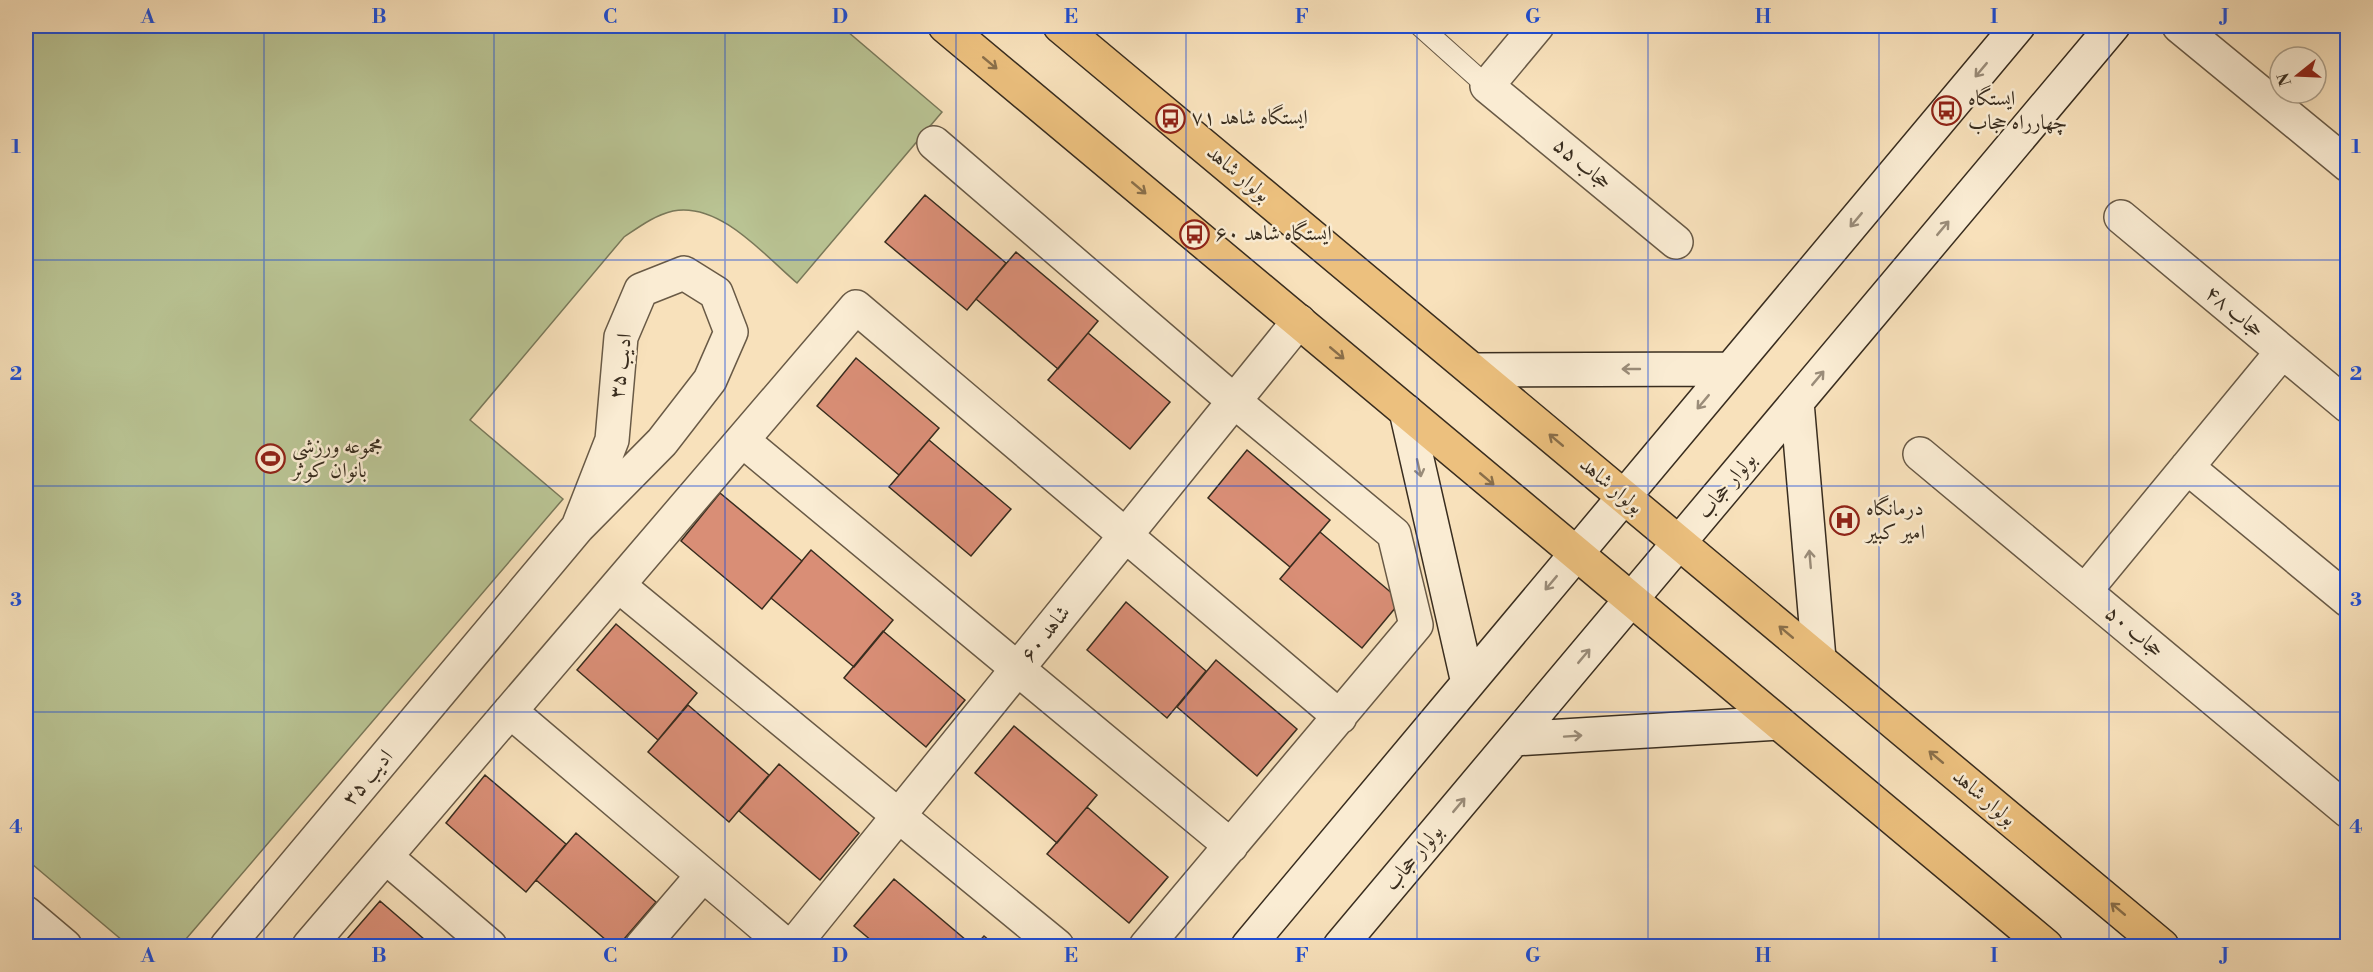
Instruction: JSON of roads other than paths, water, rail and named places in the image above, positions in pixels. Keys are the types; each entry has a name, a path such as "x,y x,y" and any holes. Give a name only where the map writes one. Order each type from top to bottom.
{"main road":[{"path":"945,26 2046,946"},
{"name":"بولوار شاهد","path":"1060,26 2163,946"}],"street":[{"path":"1487,86 1537,26"},
{"path":"1248,946 2018,26"},
{"name":"بولوار حجاب","path":"1340,946 2113,26"},
{"path":"2179,26 2348,165"},
{"name":"حجاب ۵۵","path":"1487,86 1676,242"},
{"path":"934,143 1234,401 1394,534 1416,625 1146,946"},
{"name":"حجاب ۴۸","path":"2121,217 2348,406"},
{"name":"ادیب ۳۵","path":"227,946 578,527 662,442 710,380 731,332 716,293 684,273 641,290 621,338 612,440 578,527"},
{"path":"309,946 856,307 1340,717"},
{"name":"شاهد ۶۰","path":"793,946 1299,321"},
{"path":"2085,591 2282,352"},
{"path":"1473,370 1731,369"},
{"path":"1797,402 1819,659"},
{"path":"1406,411 1468,682"},
{"path":"742,440 1231,846"},
{"name":"حجاب ۵۰","path":"1920,454 2348,811"},
{"path":"2187,467 2348,600"},
{"path":"618,585 1057,946"},
{"path":"510,711 787,946"},
{"path":"1514,739 1779,723"},
{"path":"386,856 490,946"},
{"path":"642,946 703,875"},
{"path":"26,913 65,946"}],"lane":[{"path":"1420,26 1487,86"}],"place":[{"name":"ایستگاه چهارراه حجاب","path":"1947,111"},
{"name":"ایستگاه شاهد ۷۱","path":"1170,118"},
{"name":"ایستگاه شاهد ۶۰","path":"1194,234"},
{"name":"مجموعه ورزشی بانوان کوثر","path":"271,459"},
{"name":"درمانگاه امیر کبیر","path":"1845,521"}]}
